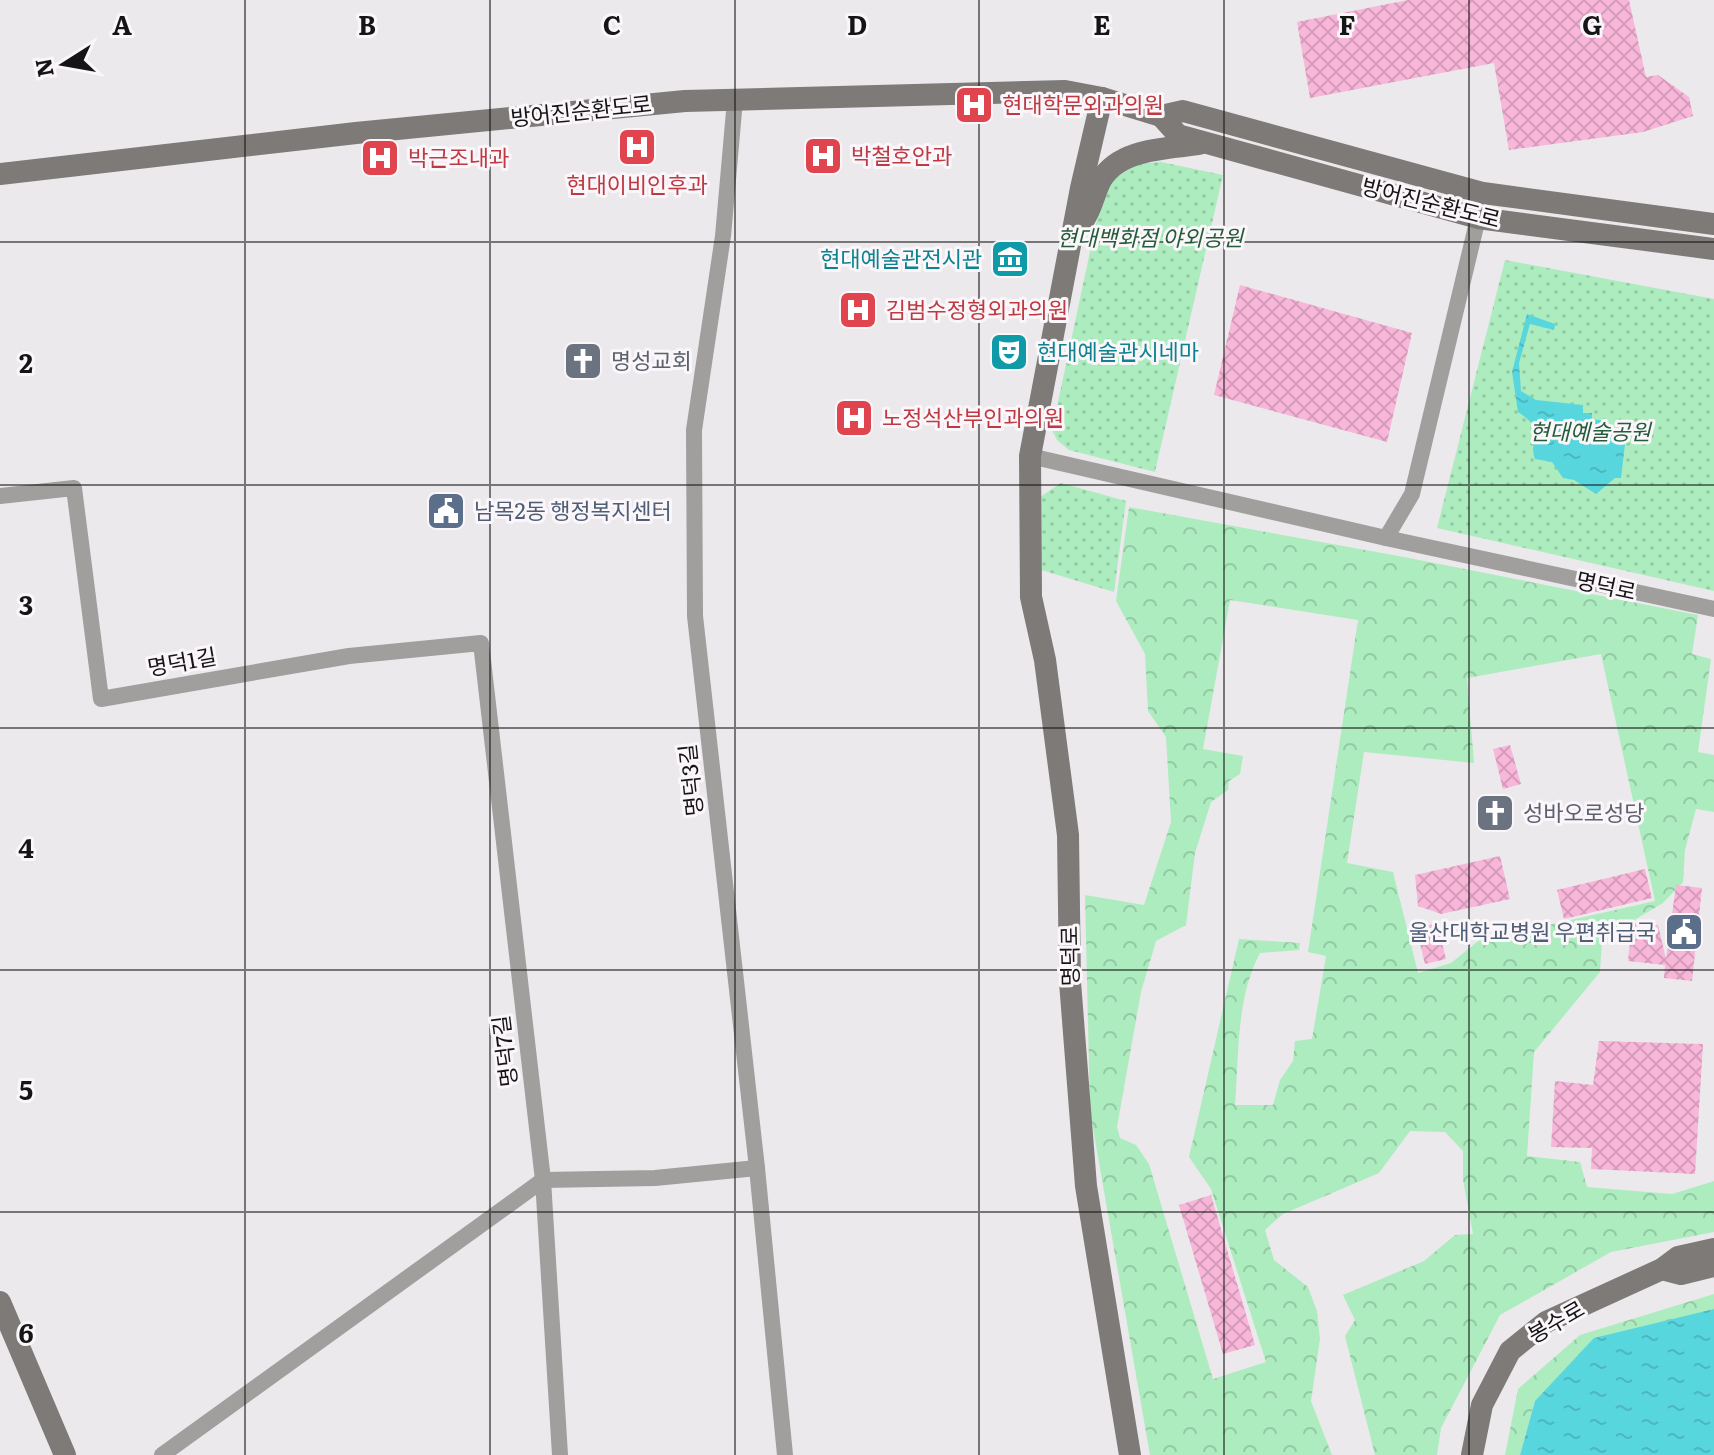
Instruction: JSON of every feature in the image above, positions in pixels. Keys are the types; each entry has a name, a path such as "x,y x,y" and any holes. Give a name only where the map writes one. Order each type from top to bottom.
{"main road":[{"name":"방어진순환도로","path":"0,174 685,101 1065,91 1102,98 1161,116 1183,111 1483,193 1714,224"},
{"name":"명덕로","path":"1102,98 1071,238 1030,456 1031,597 1045,660 1068,835 1070,982 1086,1186 1130,1455"},
{"name":"방어진순환도로","path":"1161,116 1178,135 1478,218 1714,249"},
{"path":"1071,238 1088,215 1102,178 1119,162 1145,152 1208,143"},
{"name":"봉수로","path":"1472,1455 1482,1405 1510,1351 1546,1322 1662,1269 1678,1257 1714,1249"},
{"name":"봉수로","path":"1662,1269 1681,1274 1714,1266"},
{"path":"0,1302 65,1455"}],"street":[{"name":"명덕3길","path":"735,100 723,236 694,430 695,616 757,1168 785,1455"},
{"path":"1386,538 1412,494 1478,218"},
{"name":"명덕로","path":"1030,456 1714,609"},
{"name":"명덕1길","path":"0,496 74,488 101,699 349,656 481,643"},
{"name":"명덕7길","path":"481,643 543,1180 560,1455"},
{"path":"162,1455 543,1180 655,1178 757,1168"}],"green space":[{"name":"현대백화점 야외공원","path":"1161,162 1223,175 1155,472 1069,450 1057,440 1052,430 1104,186 1136,164"},
{"name":"현대예술공원","path":"1505,260 1714,299 1714,591 1437,528"},
{"path":"1061,483 1126,501 1114,592 1038,569 1037,499"},
{"path":"1129,507 1698,615 1692,654 1711,659 1698,752 1714,755 1714,812 1696,809 1685,850 1683,882 1663,903 1602,939 1600,972 1534,1052 1527,1156 1580,1162 1587,1187 1672,1194 1714,1181 1714,1232 1611,1252 1500,1315 1441,1428 1437,1455 1375,1455 1345,1336 1355,1320 1343,1295 1424,1261 1455,1235 1473,1234 1463,1180 1463,1151 1445,1132 1410,1131 1379,1173 1283,1214 1265,1230 1274,1260 1308,1287 1317,1311 1320,1339 1311,1401 1332,1455 1150,1455 1090,1111 1085,895 1144,905 1171,822 1166,737 1148,711 1145,654 1116,601","holes":["1230,600 1358,620 1308,952 1326,956 1312,1039 1295,1041 1293,1061 1280,1080 1273,1105 1235,1105 1240,1027 1252,970 1260,953 1299,950 1300,943 1239,939 1189,1157 1211,1189 1266,1362 1213,1379 1149,1164 1136,1145 1120,1138 1117,1127 1141,992 1156,941 1186,925 1195,853 1211,802 1228,790 1229,781 1240,774 1243,756 1203,749","1601,654 1655,901 1478,941 1451,963 1418,973 1393,872 1347,863 1364,752 1474,763 1467,678"]},
{"path":"1714,1294 1714,1309 1699,1314 1535,1401 1520,1455 1505,1455 1518,1389 1580,1335"}],"water":[{"path":"1527,314 1555,324 1554,330 1530,324 1519,363 1521,391 1536,400 1583,405 1583,413 1592,413 1592,419 1605,421 1605,425 1616,432 1619,425 1627,427 1621,478 1615,478 1596,494 1574,480 1563,478 1552,462 1535,459 1535,430 1518,412 1512,372"},
{"path":"1714,1309 1714,1455 1520,1455 1535,1401 1594,1338"}],"building":[{"path":"1408,0 1629,0 1646,77 1658,75 1689,97 1693,116 1643,132 1509,150 1494,63 1310,98 1297,22"},
{"path":"1240,285 1412,333 1387,442 1214,395"},
{"path":"1510,745 1521,784 1503,789 1493,749"},
{"name":"성바오로성당","path":"1500,856 1510,899 1441,914 1418,906 1415,875"},
{"path":"1645,869 1652,898 1564,919 1557,890"},
{"path":"1676,885 1702,888 1692,981 1664,978 1665,965 1628,961 1632,923 1658,925 1666,959"},
{"path":"1437,923 1446,959 1425,964 1416,928"},
{"path":"1599,1041 1703,1044 1695,1174 1591,1169 1592,1148 1551,1147 1555,1081 1593,1085"},
{"path":"1211,1195 1255,1345 1223,1354 1179,1205"}],"place":[{"name":"현대학문외과의원","path":"974,105"},
{"name":"현대이비인후과","path":"637,147"},
{"name":"박철호안과","path":"823,156"},
{"name":"박근조내과","path":"380,158"},
{"name":"현대예술관전시관","path":"1010,259"},
{"name":"김범수정형외과의원","path":"858,310"},
{"name":"현대예술관시네마","path":"1009,352"},
{"name":"명성교회","path":"583,361"},
{"name":"노정석산부인과의원","path":"854,418"},
{"name":"남목2동 행정복지센터","path":"446,511"},
{"name":"성바오로성당","path":"1495,813"},
{"name":"울산대학교병원 우편취급국","path":"1684,932"}]}
